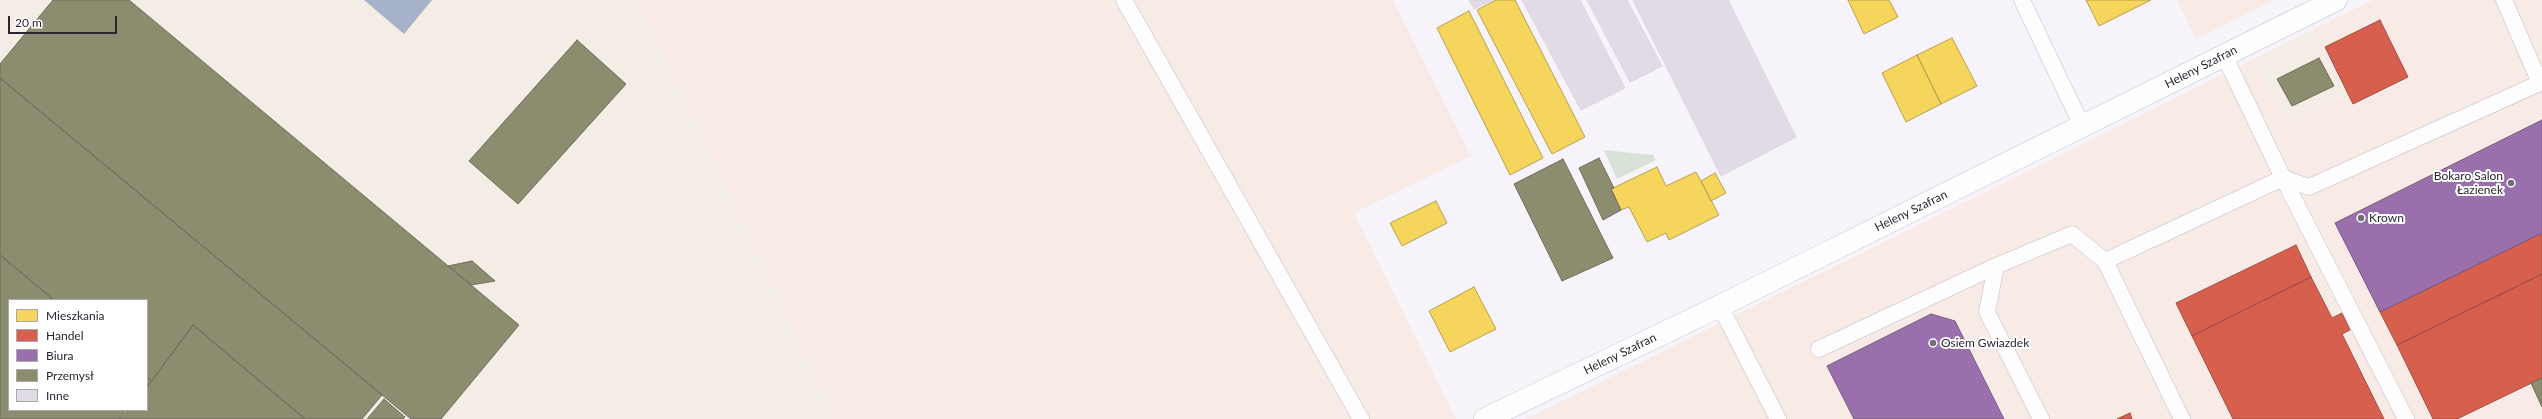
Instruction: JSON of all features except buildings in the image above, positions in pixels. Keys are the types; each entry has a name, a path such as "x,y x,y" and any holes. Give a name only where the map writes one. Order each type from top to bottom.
{"street":[{"name":"Heleny Szafran","path":"1485,419 1720,306 2336,0"}],"lane":[{"path":"1124,0 1361,419"},
{"path":"2022,0 2082,126"},
{"path":"2105,261 2283,178 2309,187 2540,83 2504,0"},
{"path":"2224,55 2283,178 2406,419"},
{"path":"1819,349 1996,266 2072,234 2105,261 2182,419"},
{"path":"1996,266 1987,312 2041,419"},
{"path":"1720,306 1778,419"}],"shaded area":[{"path":"0,0 637,0 835,419 0,419"},
{"path":"637,0 1393,0 1471,156 1354,213 1456,419 835,419"},
{"path":"2177,0 2274,0 2196,39"},
{"path":"2373,0 2542,0 2542,419 1526,419 2254,59 2286,122 2342,94 2310,31"},
{"path":"2310,31 2342,94 2286,123 2254,59"},
{"path":"1604,150 1653,155 1656,160 1617,179"}],"water":[{"path":"364,0 432,0 404,34"}],"place":[{"name":"Bokaro Salon Łazienek","path":"2511,183"},
{"name":"Krown","path":"2361,218"},
{"name":"Osiem Gwiazdek","path":"1933,343"}]}
